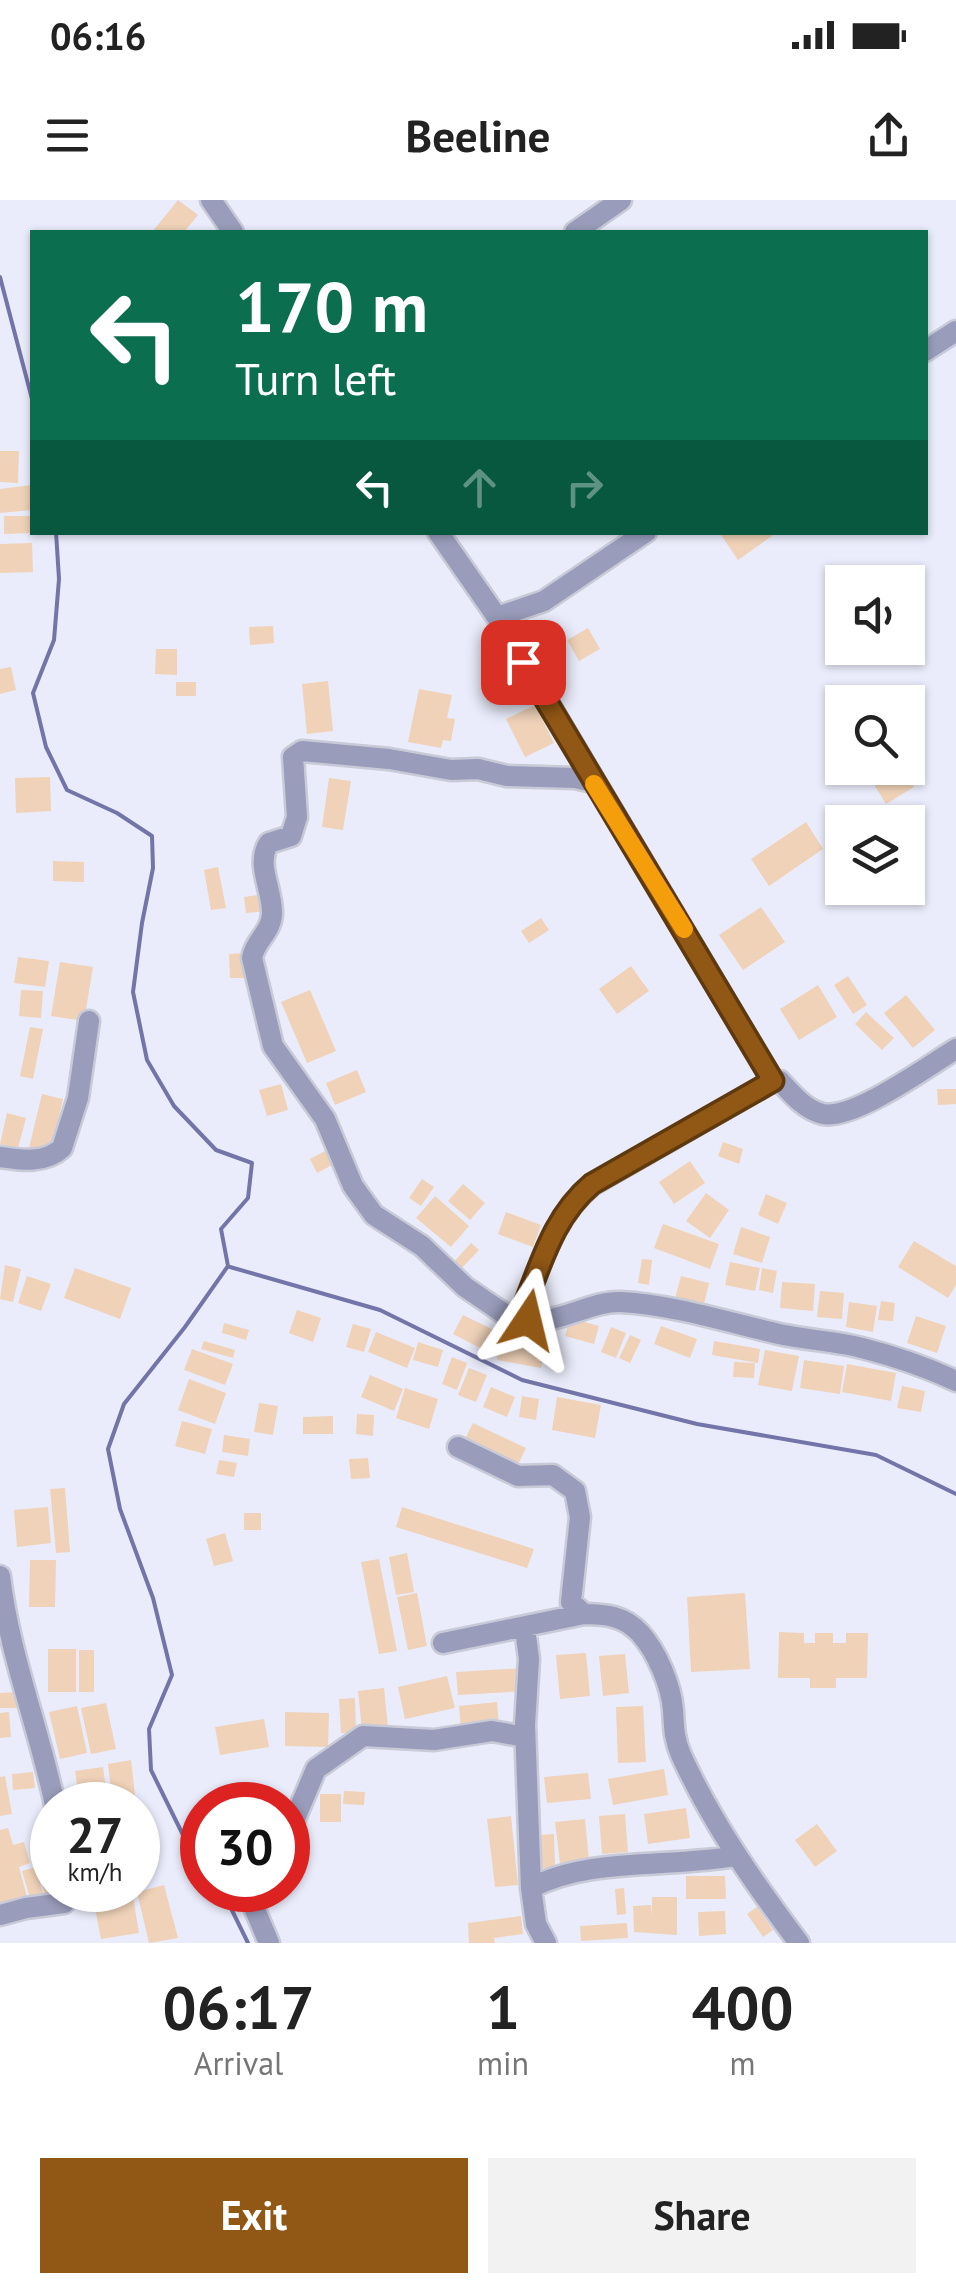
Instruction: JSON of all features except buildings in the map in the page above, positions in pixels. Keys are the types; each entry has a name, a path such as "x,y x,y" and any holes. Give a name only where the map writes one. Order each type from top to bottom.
{"street":[{"path":"212,200 232,230"},
{"path":"578,230 621,200"},
{"path":"928,349 956,331"},
{"path":"440,535 497,616 773,1081"},
{"path":"497,616 544,601 642,535"},
{"path":"593,782 507,776 478,769 450,770 389,759 302,751 293,757 297,826 291,836 269,843 262,859 272,914 269,928 254,946 252,958 273,1046 325,1119 353,1186 374,1215 422,1246 465,1287 506,1314 547,1320 601,1302 663,1307 819,1343 859,1347 956,1381"},
{"path":"0,1156 41,1159 58,1154 62,1148 78,1098 89,1022"},
{"path":"528,1320 524,1306 558,1222 573,1200 592,1184 773,1081 780,1081 799,1102 816,1112 836,1114 856,1108 956,1049"},
{"path":"458,1447 518,1476 553,1475 575,1491 580,1518 572,1602 584,1614"},
{"path":"0,1576 5,1621 50,1782"},
{"path":"443,1643 584,1614 624,1620 642,1635 670,1691 672,1733 707,1808 736,1856 800,1943"},
{"path":"525,1628 531,1888 536,1924 546,1943"},
{"path":"310,1783 316,1769 363,1736 434,1740 492,1731 525,1738"},
{"path":"531,1888 572,1871 736,1856"},
{"path":"0,1915 30,1907"},
{"path":"257,1912 270,1943"}],"waterway":[{"path":"0,277 30,391"},
{"path":"56,535 59,579 54,640 33,693 46,747 67,790 117,813 152,836 153,868 133,992 147,1060 174,1106 216,1150 252,1163 248,1198 221,1229 228,1266 124,1404 108,1449 120,1509 153,1598 172,1675 149,1729 151,1770 180,1829"},
{"path":"230,1267 380,1310 522,1380 697,1424 876,1455 956,1494"},
{"path":"233,1912 248,1943"}],"slow traffic":[{"path":"594,784 684,929"}],"route":[{"path":"523,662 773,1081 592,1184 573,1200 558,1222 524,1306 528,1320"}]}
